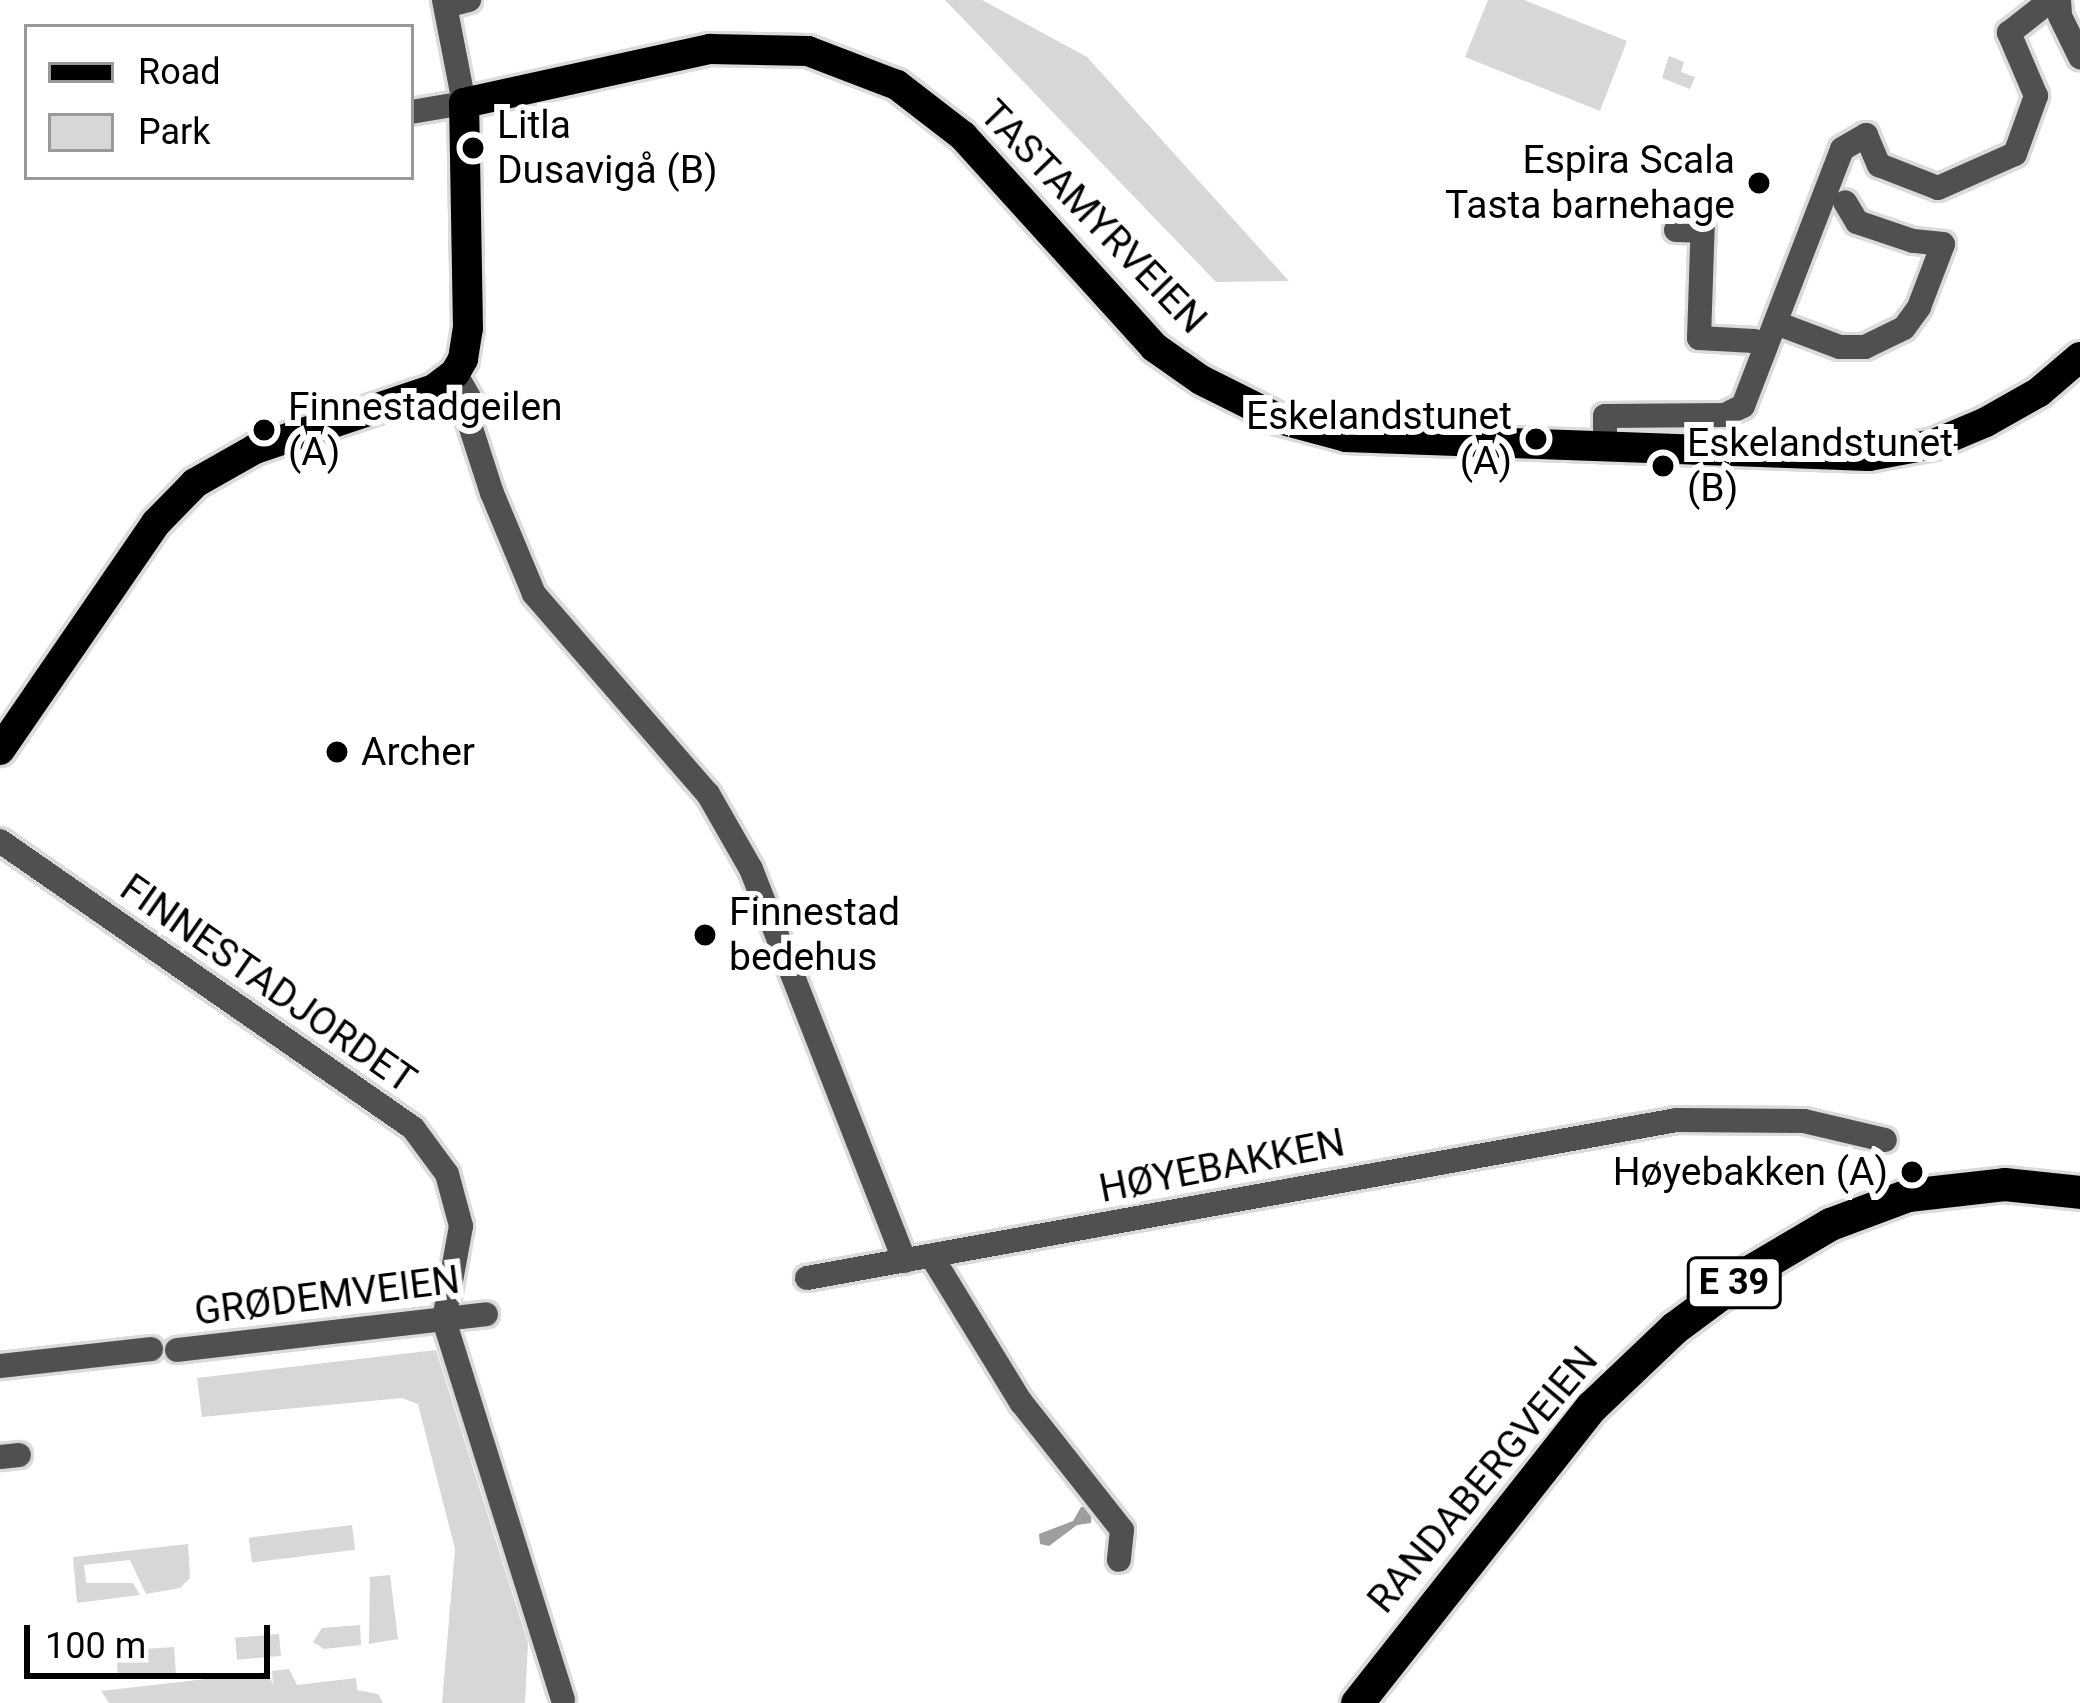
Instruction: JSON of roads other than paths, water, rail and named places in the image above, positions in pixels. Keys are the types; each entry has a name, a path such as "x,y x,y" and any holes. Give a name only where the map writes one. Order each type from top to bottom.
{"highway":[{"name":"RANDABERGVEIEN","path":"1357,1703 1591,1407 1674,1328 1752,1270 1830,1224 1908,1195 2004,1184 2080,1192"}],"main road":[{"name":"TASTAMYRVEIEN","path":"464,104 710,49 808,51 898,85 935,110 1154,346 1201,380 1260,410 1346,437 1869,456 1934,444 2039,392 2080,357"},
{"path":"0,750 156,523 195,483 255,448 445,381 468,329 464,104"}],"street":[{"path":"1605,449 1605,416 1725,416 1740,410 1842,149 1866,135 1880,165 1938,188 2014,154 2036,96 2008,33 2055,0 2080,57"},
{"path":"414,112 464,104 453,2"},
{"path":"1693,226 1699,338 1754,341 1771,335 1865,347 1904,328 1919,307 1943,244 1913,242 1857,222 1845,202"},
{"path":"445,381 472,404 469,422 509,539 534,594 709,794 751,869 905,1261"},
{"name":"FINNESTADJORDET","path":"0,841 413,1128 447,1174 461,1226 444,1320 563,1700"},
{"name":"HØYEBAKKEN","path":"932,1257 1676,1120 1804,1121 1885,1140"},
{"path":"807,1278 932,1257 1021,1402 1122,1530 1119,1560"},
{"name":"GRØDEMVEIEN","path":"177,1349 486,1314"},
{"name":"GRØDEMVEIEN","path":"0,1366 151,1349"}],"place":[{"name":"Litla Dusavigå (B)","path":"473,148"},
{"name":"Espira Scala Tasta barnehage","path":"1759,183"},
{"name":"Finnestadgeilen (A)","path":"264,430"},
{"name":"Eskelandstunet (A)","path":"1536,439"},
{"name":"Eskelandstunet (B)","path":"1663,466"},
{"name":"Archer","path":"337,752"},
{"name":"Finnestad bedehus","path":"705,935"},
{"name":"Høyebakken (A)","path":"1912,1172"}]}
